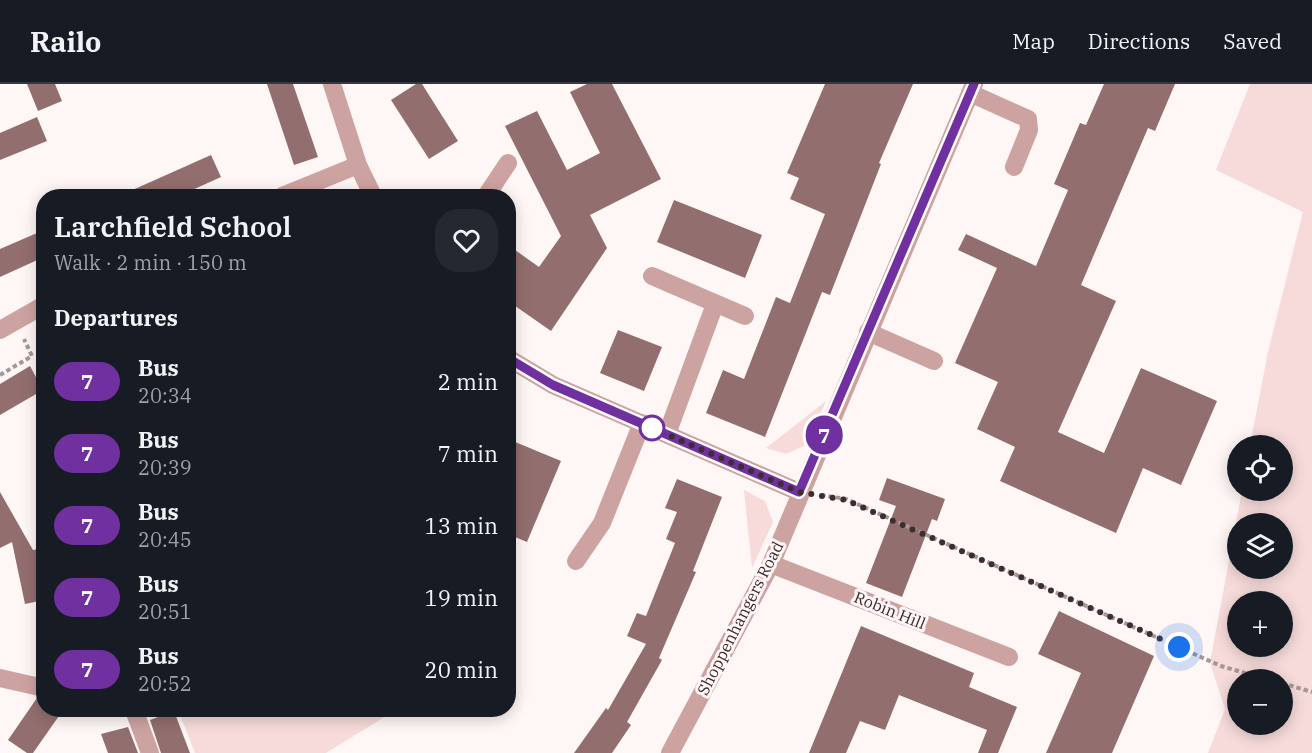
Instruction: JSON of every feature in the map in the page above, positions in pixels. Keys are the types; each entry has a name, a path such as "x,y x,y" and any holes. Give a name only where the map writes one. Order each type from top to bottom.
{"street":[{"path":"332,84 358,165 370,189"},
{"path":"972,89 1028,119 1029,130 1014,167"},
{"name":"Shoppenhangers Road","path":"670,753 771,564 799,492 972,89"},
{"path":"491,189 508,163"},
{"path":"299,189 358,165"},
{"path":"652,276 745,316"},
{"path":"667,434 715,304"},
{"path":"8,326 36,310"},
{"path":"868,333 934,361"},
{"path":"516,363 553,385 799,492"},
{"path":"576,561 593,538 611,504 642,423"},
{"name":"Robin Hill","path":"771,564 1009,657"},
{"path":"0,679 36,686"},
{"path":"137,717 150,753"}],"path":[{"path":"0,375 32,356 8,326"},
{"path":"799,492 846,500 1231,669"},
{"path":"1293,686 1312,692"}],"shaded area":[{"path":"1250,84 1312,84 1312,753 1208,753 1225,709 1211,666 1211,657 1227,571 1227,579 1293,579 1293,513 1238,513 1240,501 1293,501 1293,435 1252,435 1268,352 1303,212 1216,170"},
{"path":"826,401 808,444 786,454 766,448"},
{"path":"744,490 765,501 773,522 752,568"},
{"path":"181,717 385,717 326,753 195,753"}],"building":[{"path":"27,84 55,84 62,101 38,111"},
{"path":"267,84 293,84 318,157 294,165"},
{"path":"416,84 422,84 458,141 429,159 391,100"},
{"path":"587,84 612,84 661,179 590,215 607,248 551,331 516,307 516,251 539,267 561,236 505,126 537,111 567,170 600,153 570,92"},
{"path":"825,84 913,84 879,163 881,164 830,295 822,292 765,437 706,413 723,370 744,379 776,297 790,303 825,214 790,199 799,178 787,173"},
{"path":"1104,84 1175,84 1155,131 1148,128 1081,285 1116,301 1058,432 1104,453 1141,368 1217,401 1181,485 1143,468 1116,533 1000,481 1015,447 977,429 998,382 955,363 997,268 958,250 966,234 1036,266 1068,190 1054,184 1080,123 1086,125"},
{"path":"37,117 47,141 0,160 0,133"},
{"path":"211,155 221,177 194,189 135,189"},
{"path":"674,200 762,235 745,278 657,242"},
{"path":"36,233 36,261 0,277 0,249"},
{"path":"618,330 662,347 644,391 600,373"},
{"path":"30,366 36,377 36,394 0,415 0,384"},
{"path":"516,442 561,461 527,542 516,537"},
{"path":"887,478 945,499 937,521 932,519 902,597 866,583 896,506 879,500"},
{"path":"677,479 722,497 693,571 696,572 659,658 662,660 627,722 631,725 612,753 574,753 606,708 608,710 646,644 627,636 637,613 646,616 675,543 666,539 677,512 665,508"},
{"path":"0,492 33,550 36,549 36,602 25,604 12,542 0,548"},
{"path":"1059,611 1154,656 1112,753 1046,753 1081,673 1038,654"},
{"path":"861,626 974,673 969,687 1017,707 998,753 978,753 987,730 899,695 885,730 860,721 846,753 809,753"},
{"path":"36,699 36,717 58,717 33,753 27,753 8,740"},
{"path":"158,717 176,717 190,753 161,753 150,720"},
{"path":"128,727 138,753 108,753 101,734"}],"bus line":[{"name":"7","path":"516,363 553,385 799,492 974,84"}],"route":[{"path":"652,428 799,492 846,500 1179,647"}]}
